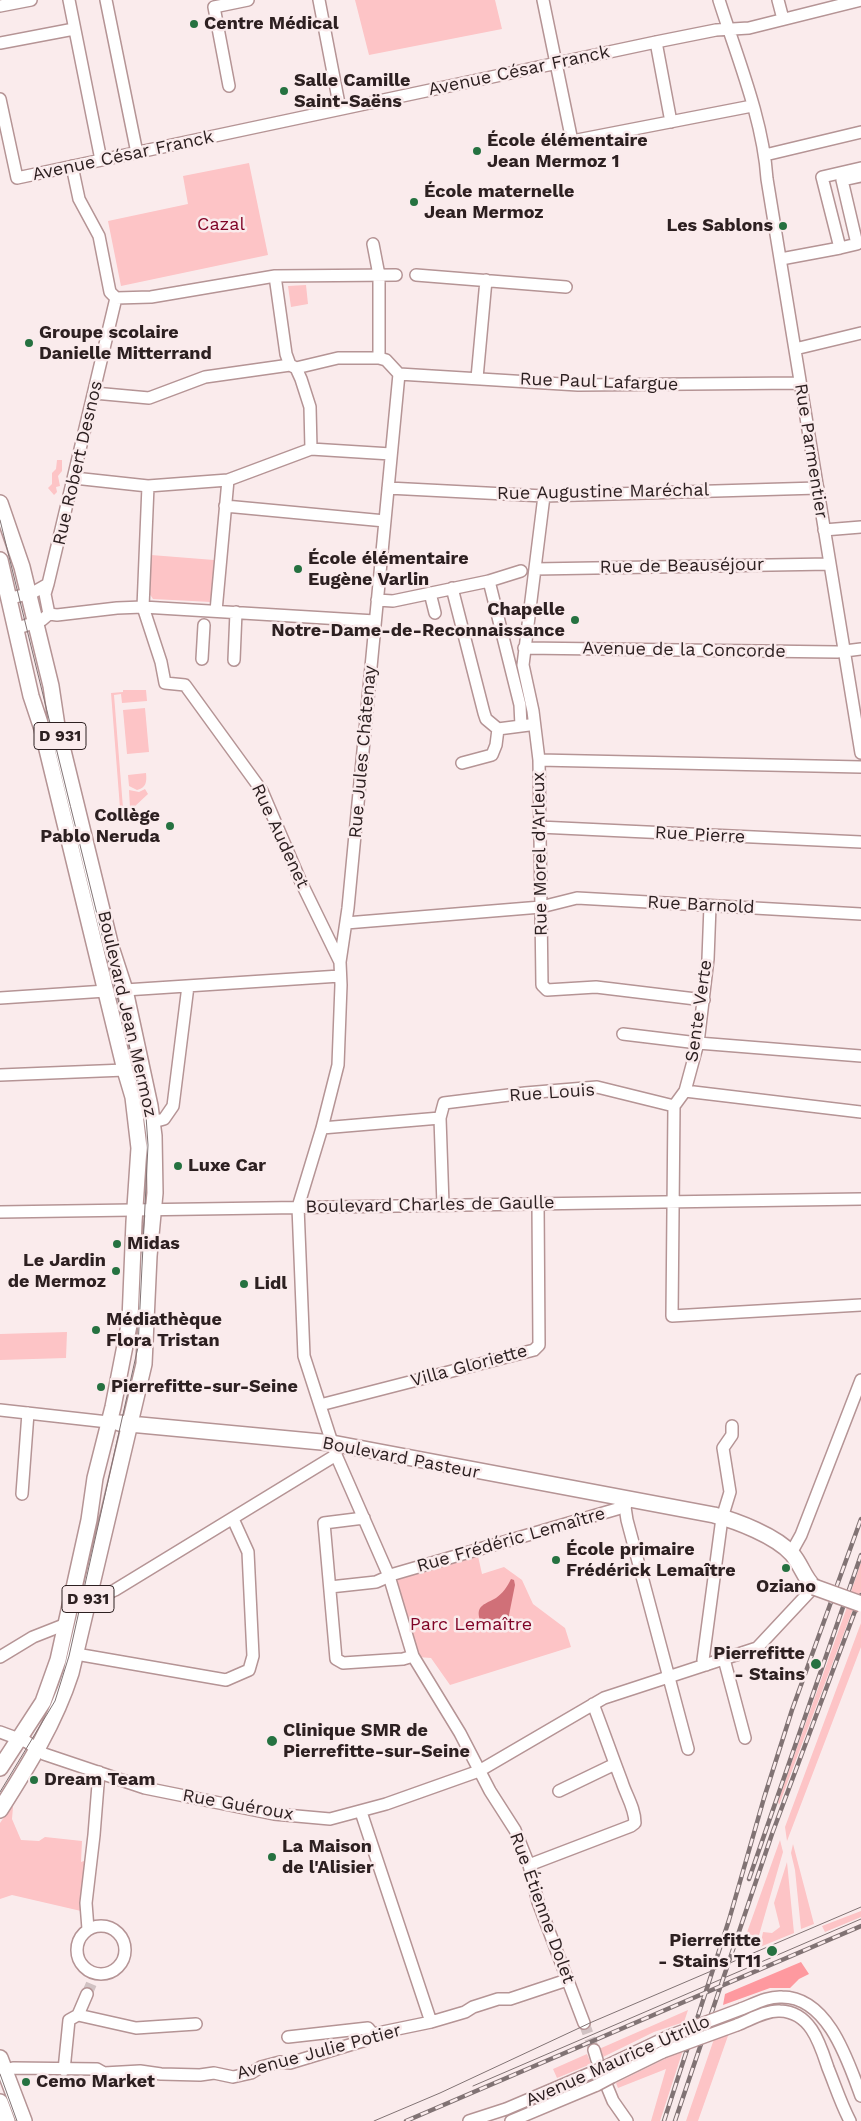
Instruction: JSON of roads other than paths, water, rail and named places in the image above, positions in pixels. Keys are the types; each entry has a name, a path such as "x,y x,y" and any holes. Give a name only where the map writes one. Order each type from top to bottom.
{"main road":[{"name":"Boulevard Jean Mermoz","path":"0,503 22,567 53,695 57,726 112,947 125,990 152,1122 154,1210 149,1256 145,1354 86,1603 76,1654 64,1694 38,1749 0,1810"},
{"name":"Boulevard Jean Mermoz","path":"0,560 31,696 42,729 133,1097 140,1148 130,1320 113,1407 95,1478 89,1520 66,1624 52,1682 43,1702 0,1768"},
{"name":"Boulevard Pasteur","path":"108,1422 334,1449 629,1499 722,1518 757,1531 791,1553"},
{"path":"791,1553 810,1583 814,1586 861,1604"},
{"path":"2,2064 24,2121"},
{"path":"0,2102 7,2121"}],"street":[{"path":"0,6 31,0"},
{"path":"68,0 101,160"},
{"path":"106,0 137,153"},
{"path":"229,86 214,7 248,0"},
{"path":"319,0 340,109"},
{"path":"543,0 572,141 752,106"},
{"name":"Rue Parmentier","path":"719,0 752,106 764,152 861,753"},
{"path":"778,0 783,19"},
{"name":"Avenue César Franck","path":"0,100 17,178 656,42 748,28 861,0"},
{"path":"0,43 74,29"},
{"path":"656,42 671,122"},
{"path":"764,152 861,132"},
{"path":"72,166 79,199 99,236 113,295 151,297 275,276 396,274"},
{"path":"840,248 822,177 861,168"},
{"path":"781,259 857,244 842,180 861,176"},
{"path":"373,244 379,275 379,358"},
{"path":"416,275 566,288"},
{"path":"275,276 286,354 302,379 310,407 311,449"},
{"path":"477,378 486,280"},
{"name":"Rue Robert Desnos","path":"49,614 45,594 94,393 113,295"},
{"path":"795,349 861,333"},
{"path":"94,393 148,398 205,377 293,367 338,358 379,358 386,360 399,374"},
{"name":"Rue Paul Lafargue","path":"399,374 578,385 800,383"},
{"name":"Rue Jules Châtenay","path":"298,1207 322,1128 338,1065 340,962 346,923 399,374"},
{"path":"74,478 148,486 228,480 311,449 391,454"},
{"path":"202,659 228,480"},
{"path":"143,607 148,486"},
{"name":"Rue Augustine Maréchal","path":"388,488 544,496 818,488"},
{"path":"539,760 536,725 525,680 524,648 544,496"},
{"path":"225,506 385,520"},
{"path":"824,530 861,527"},
{"name":"Rue de Beauséjour","path":"535,569 830,564"},
{"path":"377,600 393,601 489,581 520,571"},
{"path":"489,581 520,705 521,726"},
{"path":"8,599 28,594 48,584"},
{"path":"452,588 486,719 498,729 536,725"},
{"path":"430,593 435,613"},
{"path":"15,629 35,622 49,614 57,615 143,607 207,617 236,612 375,621"},
{"name":"Rue Audenet","path":"143,607 161,662 164,683 185,685 262,791 300,880 340,962"},
{"path":"234,660 236,612"},
{"name":"Avenue de la Concorde","path":"524,648 844,652 861,649"},
{"path":"462,763 492,755 496,745 498,729"},
{"name":"Rue Morel d'Arleux","path":"704,1000 596,987 547,990 542,985 539,760 861,767"},
{"name":"Rue Pierre","path":"539,827 861,842"},
{"name":"Rue Barnold","path":"346,923 542,907 577,898 861,914"},
{"name":"Sente Verte","path":"674,1106 685,1091 698,1044 708,959 710,906"},
{"path":"125,990 340,976"},
{"path":"152,1122 164,1118 173,1106 188,986"},
{"path":"0,998 106,991"},
{"path":"623,1034 698,1044 861,1056"},
{"path":"0,1075 125,1070"},
{"name":"Rue Louis","path":"440,1118 444,1104 525,1093 597,1087 674,1106"},
{"path":"685,1091 861,1112"},
{"path":"674,1106 672,1316 861,1305"},
{"path":"322,1128 440,1118 443,1205"},
{"name":"Boulevard Charles de Gaulle","path":"0,1212 861,1199"},
{"name":"Villa Gloriette","path":"320,1405 534,1350 539,1345 538,1204"},
{"name":"Rue Étienne Dolet","path":"298,1207 304,1356 334,1449 390,1576 413,1656 460,1733 479,1771 515,1830 529,1865 538,1902 584,2023"},
{"path":"791,1553 801,1535 861,1380"},
{"name":"Boulevard Pasteur","path":"0,1410 108,1422"},
{"path":"22,1494 28,1413"},
{"path":"706,1665 703,1660 722,1518 730,1492 723,1448 732,1434 732,1426"},
{"path":"86,1603 114,1590 233,1519 334,1449"},
{"path":"629,1499 625,1507 628,1520 688,1749"},
{"name":"Rue Frédéric Lemaître","path":"330,1587 376,1582 390,1576 616,1509 629,1499"},
{"path":"364,1518 324,1523 336,1659 343,1663 403,1659 413,1656"},
{"path":"76,1654 226,1680 249,1670 253,1656 248,1552 233,1519"},
{"name":"Rue Guéroux","path":"0,1732 27,1742 44,1754 146,1788 274,1814 330,1819 361,1812 427,1791 479,1771 593,1704 668,1677 753,1650 760,1646 814,1586"},
{"path":"0,1657 33,1637 66,1624"},
{"path":"724,1659 745,1738"},
{"path":"529,1865 631,1826 634,1823 629,1797 593,1704"},
{"path":"559,1791 615,1764"},
{"path":"88,1929 100,1925 113,1928 119,1933 125,1947 122,1962 117,1968 94,1977 77,1958 78,1941 88,1929 86,1907 99,1772"},
{"path":"361,1812 431,2022"},
{"name":"Avenue Julie Potier","path":"2,2064 14,2068 97,2070 104,2073 140,2071 161,2074 200,2075 214,2073 233,2077 252,2073 260,2067 280,2062 290,2063 366,2040 374,2034 431,2022 465,2012 473,2006 498,1999 510,1999 568,1980"},
{"path":"78,2016 87,1994"},
{"name":"Avenue Maurice Utrillo","path":"469,2121 506,2109 593,2072 600,2058 669,2036 772,1998 782,1997 796,1998 813,2009 836,2037 861,2096"},
{"name":"Avenue Maurice Utrillo","path":"512,2121 605,2082 663,2052 780,2010 795,2014 806,2022 816,2034 850,2121"},
{"path":"64,2070 69,2020 78,2016 136,2028 196,2024"},
{"path":"288,2037 368,2028 374,2034"},
{"path":"605,2082 613,2101 627,2121"}],"tunnel":[{"path":"87,1994 93,1980"},
{"path":"584,2023 594,2050"}],"tram line":[{"path":"0,520 141,1093 146,1116 148,1145 138,1347 69,1656 55,1701 0,1792"},
{"path":"374,2121 440,2093 592,2022 861,1907"},
{"path":"473,2086 861,1919"},
{"path":"0,2074 17,2121"}],"railway":[{"path":"664,2121 729,1920 764,1798 792,1710 861,1519"},
{"path":"749,1879 861,1555"},
{"path":"675,2121 772,1834 861,1595"},
{"path":"406,2121 861,1926"}],"place":[{"name":"Centre Médical","path":"194,24"},
{"name":"Salle Camille Saint-Saëns","path":"284,91"},
{"name":"École élémentaire Jean Mermoz 1","path":"477,151"},
{"name":"École maternelle Jean Mermoz","path":"414,202"},
{"name":"Les Sablons","path":"783,226"},
{"name":"Groupe scolaire Danielle Mitterrand","path":"29,343"},
{"name":"École élémentaire Eugène Varlin","path":"298,569"},
{"name":"Chapelle Notre-Dame-de-Reconnaissance","path":"575,620"},
{"name":"Collège Pablo Neruda","path":"170,826"},
{"name":"Luxe Car","path":"178,1166"},
{"name":"Midas","path":"117,1244"},
{"name":"Le Jardin de Mermoz","path":"116,1271"},
{"name":"Lidl","path":"244,1284"},
{"name":"Médiathèque Flora Tristan","path":"96,1330"},
{"name":"Pierrefitte-sur-Seine","path":"101,1387"},
{"name":"École primaire Frédérick Lemaître","path":"556,1560"},
{"name":"Oziano","path":"786,1568"},
{"name":"Pierrefitte - Stains","path":"816,1664"},
{"name":"Clinique SMR de Pierrefitte-sur-Seine","path":"272,1741"},
{"name":"Dream Team","path":"34,1780"},
{"name":"La Maison de l'Alisier","path":"272,1857"},
{"name":"Pierrefitte - Stains T11","path":"772,1951"},
{"name":"Cemo Market","path":"26,2082"}],"park label":[{"name":"Cazal","path":"221,225"},
{"name":"Parc Lemaître","path":"471,1625"}]}
